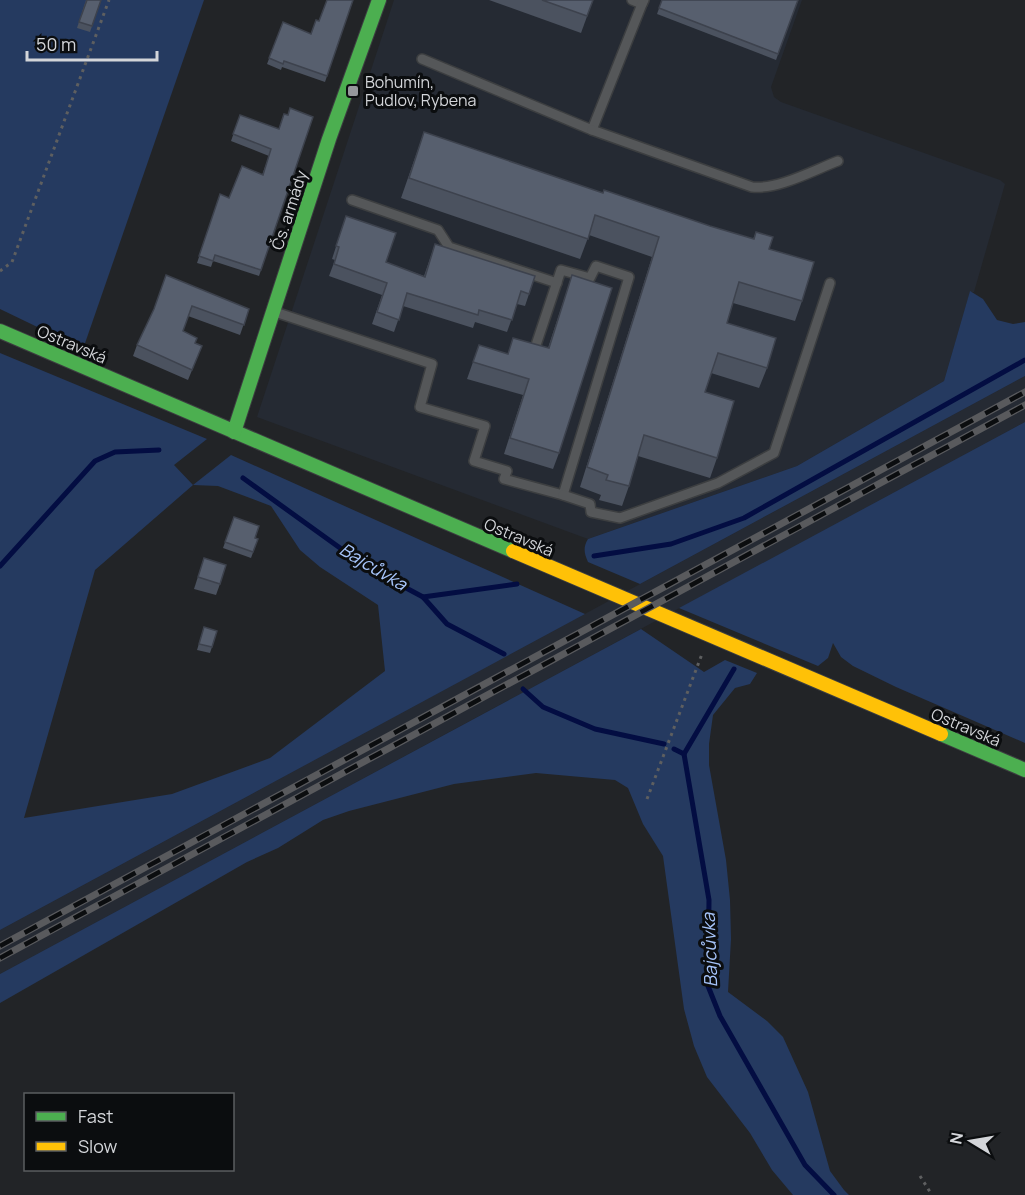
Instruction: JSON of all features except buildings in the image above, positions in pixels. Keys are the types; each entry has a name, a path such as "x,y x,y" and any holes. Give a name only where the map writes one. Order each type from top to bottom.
{"main road":[{"name":"Čs. armády","path":"234,432 333,128 378,0"},
{"name":"Ostravská","path":"0,331 1025,770"}],"lane":[{"path":"592,130 643,2 632,0"},
{"path":"422,59 592,130 752,188 773,186 838,161"},
{"path":"352,200 438,230 449,247 557,283"},
{"path":"536,348 561,270 590,278 596,266 629,277 563,495"},
{"path":"273,311 432,364 420,407 484,426 474,461 507,471 504,479 590,504 591,512 620,518 718,483 774,453 830,283"}],"path":[{"path":"0,271 12,262 109,0"},
{"path":"647,799 709,635"},
{"path":"920,1176 932,1195"}],"shaded area":[{"path":"0,0 204,0 83,349 0,309"},
{"path":"394,0 802,0 771,87 774,97 781,102 1000,180 1005,184 974,292 970,292 944,381 797,466 588,539 257,417"},
{"path":"970,291 983,299 997,320 1013,324 1025,322 1025,376 640,584 588,562 585,545 588,539 797,466 944,381"},
{"path":"0,353 207,439 174,465 193,485 231,455 585,614 0,930","holes":["193,485 218,486 271,506 300,550 320,567 378,605 385,671 270,758 172,794 24,818 95,570"]},
{"path":"1025,376 1025,422 0,974 0,930"},
{"path":"1025,422 1025,743 853,666 841,657 833,643 828,658 818,666 679,608"},
{"path":"641,629 704,672 725,660 757,673 750,684 735,688 713,715 709,744 709,765 726,860 730,900 731,939 728,992 767,1021 783,1037 808,1092 830,1171 849,1195 793,1195 772,1170 750,1133 707,1077 694,1046 684,1009 663,856 643,824 628,788 615,780 536,773 454,784 323,820 278,848 247,862 0,1003 0,974"}],"waterway":[{"path":"594,556 671,544 744,518 1025,360"},
{"name":"Bajcůvka","path":"0,566 95,461 115,452 159,450"},
{"name":"Bajcůvka","path":"243,478 365,566 423,597 447,624 504,654"},
{"path":"423,597 517,584"},
{"path":"684,754 734,669"},
{"name":"Bajcůvka","path":"523,689 543,707 595,729 664,744"},
{"name":"Bajcůvka","path":"674,749 684,754 709,900 708,986 720,1016 805,1165 834,1195"}],"railway":[{"path":"0,946 1025,392"},
{"path":"0,958 1025,405"}],"traffic: fast":[{"path":"234,432 329,139 379,0"},
{"path":"0,331 513,551"},
{"path":"941,734 1025,770"}],"traffic: slow":[{"path":"513,551 941,734"}],"place":[{"name":"Bohumín, Pudlov, Rybena","path":"353,91"}]}
